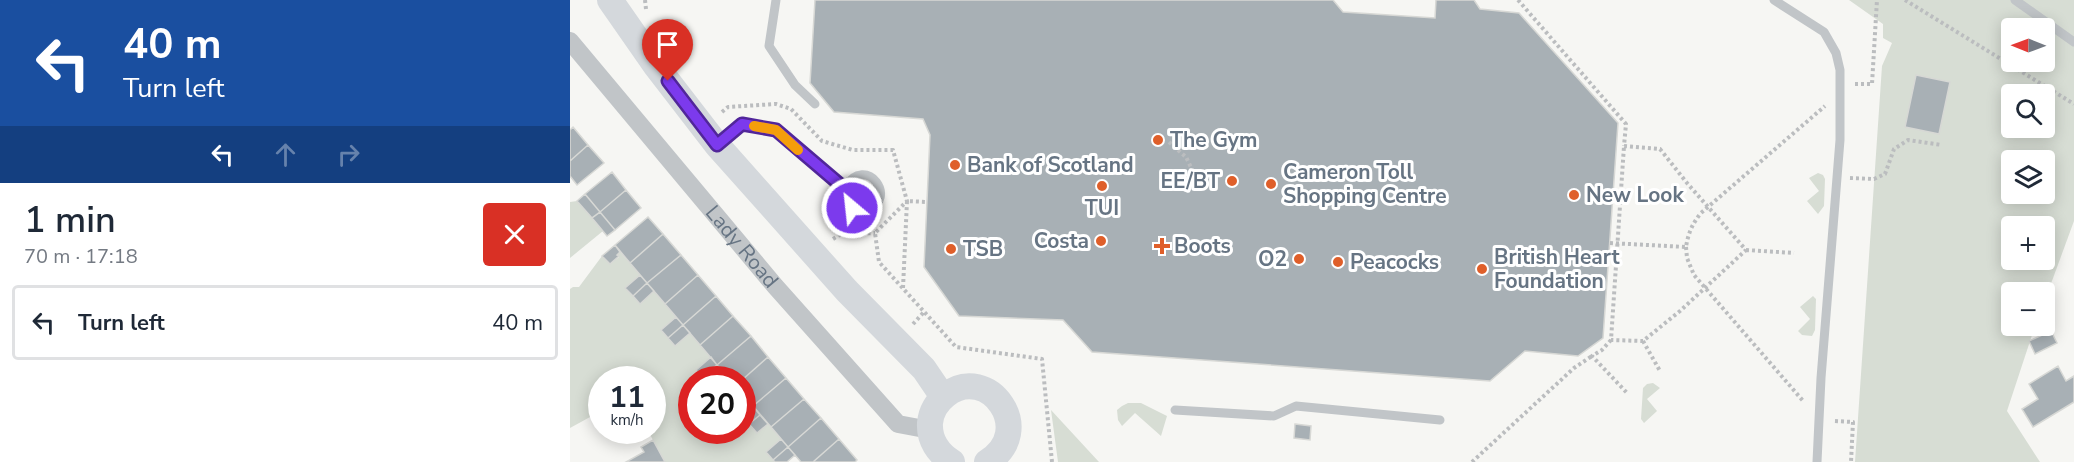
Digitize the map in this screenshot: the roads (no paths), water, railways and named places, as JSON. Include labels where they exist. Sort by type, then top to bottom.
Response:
[{"type":"street","points":[[593,0],[656,66]]},
{"type":"street","points":[[610,0],[656,66],[717,145],[846,291],[924,369],[943,397],[959,388],[968,387],[985,390],[999,400],[1008,417],[1009,431],[1000,456]]},
{"type":"street","name":"Lady Road","points":[[570,41],[775,286],[898,424],[939,450]]},
{"type":"street","name":"Lady Road","points":[[939,450],[932,415],[943,397]]},
{"type":"lane","points":[[776,0],[770,46],[795,85],[815,104]]},
{"type":"lane","points":[[1774,0],[1824,32],[1836,53],[1840,70],[1836,178],[1817,462]]},
{"type":"lane","points":[[2015,0],[2074,42]]},
{"type":"lane","points":[[717,145],[742,124],[776,130],[844,188],[845,200],[852,208],[863,212],[874,207],[880,198],[880,186],[873,177],[861,174],[850,178],[844,188]]},
{"type":"lane","points":[[1175,410],[1274,416],[1296,406],[1440,420]]},
{"type":"place","name":"The Gym","points":[[1158,140]]},
{"type":"place","name":"Bank of Scotland","points":[[955,165]]},
{"type":"place","name":"EE/BT","points":[[1232,181]]},
{"type":"place","name":"Cameron Toll Shopping Centre","points":[[1271,184]]},
{"type":"place","name":"TUI","points":[[1102,186]]},
{"type":"place","name":"New Look","points":[[1574,195]]},
{"type":"place","name":"Costa","points":[[1101,241]]},
{"type":"place","name":"Boots","points":[[1162,246]]},
{"type":"place","name":"TSB","points":[[951,249]]},
{"type":"place","name":"O2","points":[[1299,259]]},
{"type":"place","name":"Peacocks","points":[[1338,262]]},
{"type":"place","name":"British Heart Foundation","points":[[1482,269]]}]
